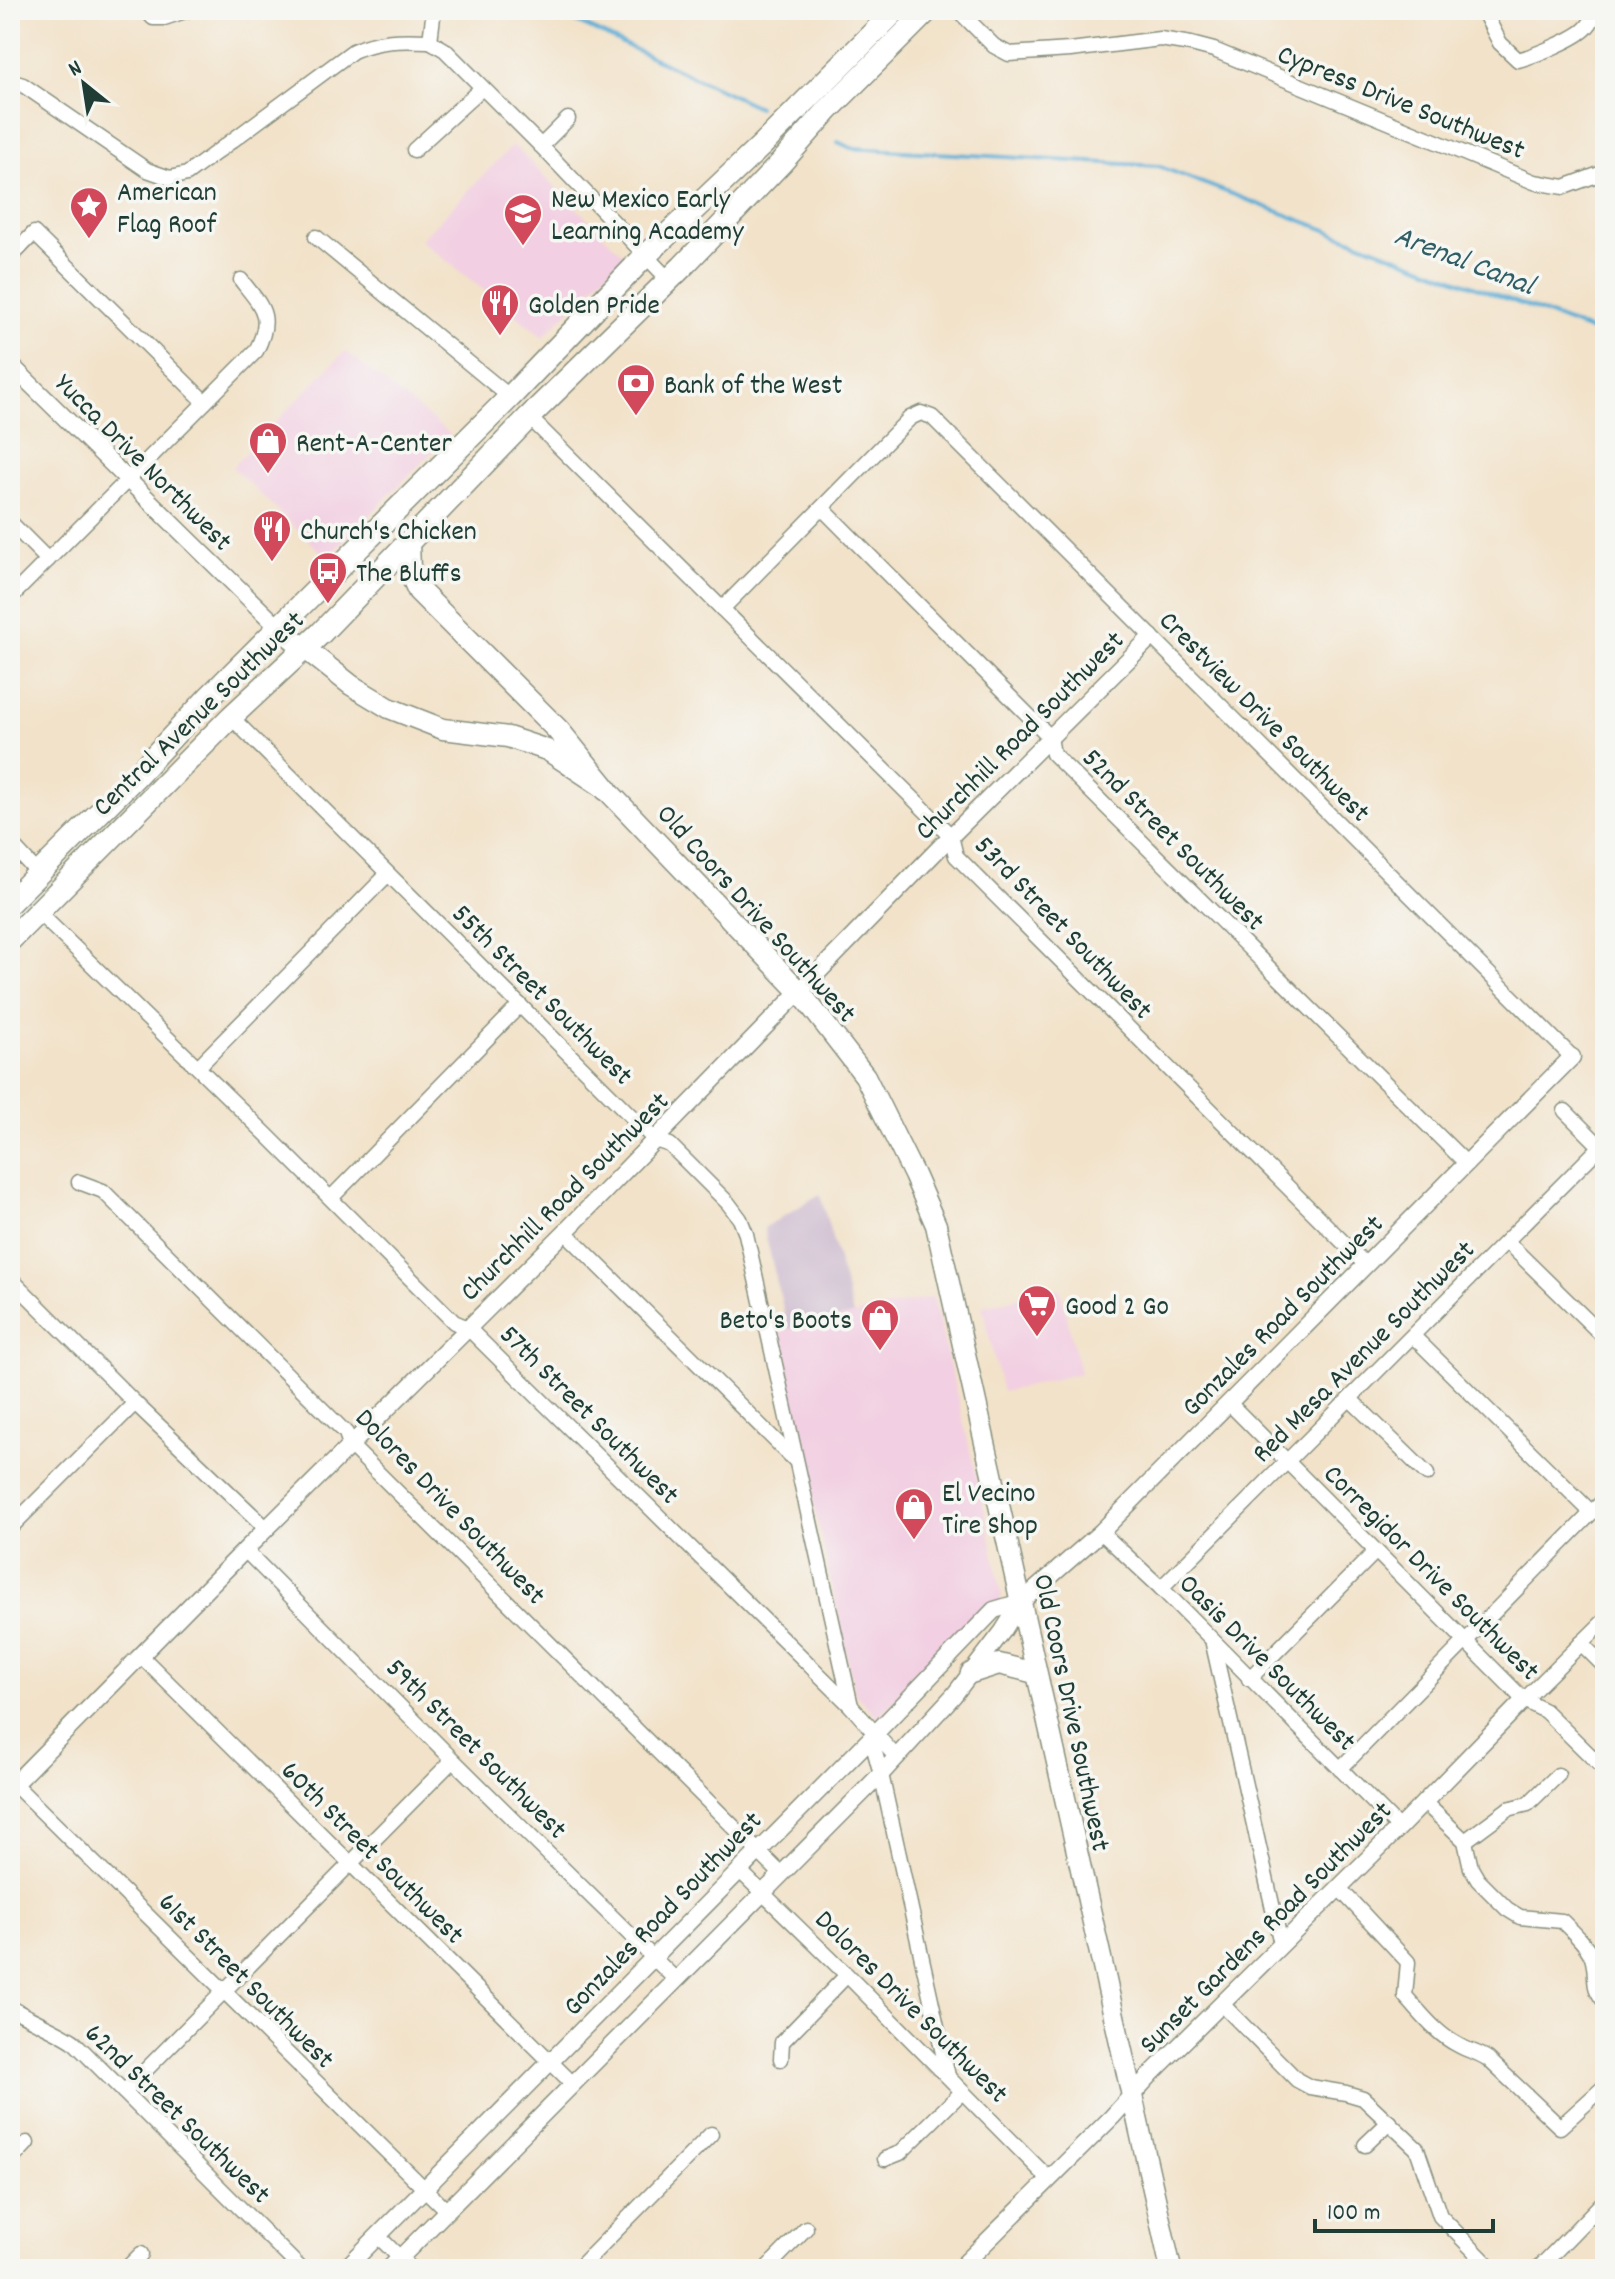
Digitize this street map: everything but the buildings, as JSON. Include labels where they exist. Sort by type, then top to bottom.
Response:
[{"type":"main road","name":"Central Avenue Southwest","points":[[10,940],[231,717],[305,648],[928,10]]},
{"type":"main road","points":[[10,902],[135,777],[210,696],[510,397],[646,255],[763,144],[892,11]]},
{"type":"main road","points":[[408,543],[409,569],[425,599],[558,730],[606,789]]},
{"type":"main road","name":"Old Coors Drive Southwest","points":[[279,628],[351,685],[389,708],[443,729],[508,737],[547,750],[606,789],[800,992],[865,1076],[936,1225],[1171,2269]]},
{"type":"main road","points":[[971,1673],[999,1664],[1035,1673]]},
{"type":"street","points":[[150,14],[164,18],[188,10]]},
{"type":"street","points":[[430,41],[431,10]]},
{"type":"street","name":"Cypress Drive Southwest","points":[[958,10],[994,46],[1009,54],[1160,39],[1191,44],[1214,50],[1534,182],[1564,187],[1605,172]]},
{"type":"street","points":[[1483,10],[1500,43],[1518,60],[1531,57],[1584,31],[1591,22],[1594,10]]},
{"type":"street","points":[[10,81],[23,85],[147,170],[170,178],[187,174],[353,51],[370,43],[392,40],[430,41],[445,50],[668,279]]},
{"type":"street","points":[[414,150],[482,88]]},
{"type":"street","points":[[541,146],[568,119]]},
{"type":"street","points":[[10,258],[34,233],[205,402]]},
{"type":"street","points":[[316,237],[510,397]]},
{"type":"street","points":[[10,598],[256,351],[265,335],[266,322],[263,308],[241,280]]},
{"type":"street","name":"Yucca Drive Northwest","points":[[10,364],[279,628]]},
{"type":"street","name":"Crestview Drive Southwest","points":[[822,508],[910,418],[921,413],[932,417],[1572,1057]]},
{"type":"street","name":"53rd Street Southwest","points":[[529,417],[951,836],[956,856],[1366,1265]]},
{"type":"street","points":[[722,609],[822,508]]},
{"type":"street","name":"52nd Street Southwest","points":[[822,508],[1050,737],[1053,754],[1467,1164]]},
{"type":"street","points":[[10,522],[48,560]]},
{"type":"street","name":"Churchhill Road Southwest","points":[[12,1786],[565,1232],[951,836],[1151,637]]},
{"type":"street","name":"55th Street Southwest","points":[[231,717],[655,1140],[670,1145],[740,1219],[750,1249],[851,1706]]},
{"type":"street","points":[[10,843],[38,873]]},
{"type":"street","points":[[198,1067],[387,875]]},
{"type":"street","name":"57th Street Southwest","points":[[38,912],[454,1322],[468,1328],[851,1706],[873,1736],[896,1757]]},
{"type":"street","points":[[331,1198],[520,1005]]},
{"type":"street","name":"Gonzales Road Southwest","points":[[400,2265],[446,2210],[881,1774],[954,1695],[1021,1602],[1101,1532],[1572,1057]]},
{"type":"street","points":[[1565,1111],[1602,1149]]},
{"type":"street","name":"Red Mesa Avenue Southwest","points":[[1161,1588],[1602,1149]]},
{"type":"street","name":"Dolores Drive Southwest","points":[[79,1182],[103,1191],[346,1433],[350,1445],[781,1874]]},
{"type":"street","points":[[565,1232],[795,1460]]},
{"type":"street","points":[[1507,1242],[1605,1338]]},
{"type":"street","points":[[10,1279],[267,1529]]},
{"type":"street","points":[[1413,1336],[1591,1512]]},
{"type":"street","points":[[1350,1399],[1427,1474]]},
{"type":"street","points":[[10,1528],[135,1403]]},
{"type":"street","name":"Corregidor Drive Southwest","points":[[1229,1403],[1524,1700],[1545,1711],[1605,1770]]},
{"type":"street","points":[[1340,1769],[1605,1499]]},
{"type":"street","name":"Oasis Drive Southwest","points":[[1101,1532],[1161,1588],[1399,1828]]},
{"type":"street","name":"59th Street Southwest","points":[[245,1550],[675,1979]]},
{"type":"street","points":[[1249,1679],[1376,1551]]},
{"type":"street","name":"Gonzales Road Southwest","points":[[345,2269],[994,1610],[1021,1602]]},
{"type":"street","name":"Sunset Gardens Road Southwest","points":[[959,2269],[1605,1620]]},
{"type":"street","points":[[1213,1643],[1281,1944]]},
{"type":"street","points":[[1581,1643],[1605,1667]]},
{"type":"street","name":"60th Street Southwest","points":[[141,1656],[572,2083]]},
{"type":"street","points":[[873,1736],[948,2076]]},
{"type":"street","points":[[124,2092],[453,1760]]},
{"type":"street","points":[[1465,1841],[1508,1809],[1528,1804],[1558,1775]]},
{"type":"street","name":"61st Street Southwest","points":[[12,1786],[446,2210]]},
{"type":"street","points":[[1425,1803],[1465,1841],[1471,1868],[1478,1880],[1507,1909],[1520,1917],[1562,1921],[1574,1934],[1593,1958],[1595,1989],[1605,2002]]},
{"type":"street","name":"Dolores Drive Southwest","points":[[739,1870],[1049,2179]]},
{"type":"street","points":[[1339,1888],[1408,1962],[1405,1996],[1437,2031],[1459,2046],[1477,2051],[1488,2059],[1560,2127],[1605,2086]]},
{"type":"street","points":[[781,2059],[782,2042],[847,1975]]},
{"type":"street","points":[[1222,2004],[1297,2080],[1310,2087],[1363,2098],[1417,2149],[1440,2216],[1492,2269]]},
{"type":"street","name":"62nd Street Southwest","points":[[10,2007],[73,2041],[301,2269]]},
{"type":"street","points":[[885,2159],[900,2153],[962,2092]]},
{"type":"street","points":[[1365,2145],[1389,2122]]},
{"type":"street","points":[[578,2269],[711,2134]]},
{"type":"street","points":[[10,2161],[27,2143]]},
{"type":"street","points":[[1538,2269],[1605,2200]]},
{"type":"street","points":[[766,2269],[806,2228]]},
{"type":"street","points":[[378,2236],[400,2265]]},
{"type":"street","points":[[126,2269],[141,2254]]},
{"type":"shaded area","name":"New Mexico Early Learning Academy","points":[[513,145],[624,255],[543,337],[420,240]]},
{"type":"shaded area","points":[[345,351],[450,434],[327,558],[232,467]]},
{"type":"shaded area","points":[[820,1194],[853,1315],[788,1329],[764,1228]]},
{"type":"shaded area","points":[[1060,1288],[1080,1373],[1002,1392],[982,1306]]},
{"type":"shaded area","points":[[933,1297],[1002,1595],[1000,1601],[878,1717],[855,1694],[777,1334]]},
{"type":"waterway","name":"Arenal Canal","points":[[551,10],[758,107]]},
{"type":"waterway","points":[[838,142],[851,148],[1158,166],[1605,336]]},
{"type":"place","name":"American Flag Roof","points":[[89,240]]},
{"type":"place","name":"New Mexico Early Learning Academy","points":[[523,247]]},
{"type":"place","name":"Golden Pride","points":[[500,337]]},
{"type":"place","name":"Bank of the West","points":[[636,417]]},
{"type":"place","name":"Rent-A-Center","points":[[268,475]]},
{"type":"place","name":"Church's Chicken","points":[[272,563]]},
{"type":"place","name":"The Bluffs","points":[[328,605]]},
{"type":"place","name":"Good 2 Go","points":[[1037,1338]]},
{"type":"place","name":"Beto's Boots","points":[[880,1352]]},
{"type":"place","name":"El Vecino Tire Shop","points":[[914,1541]]}]
